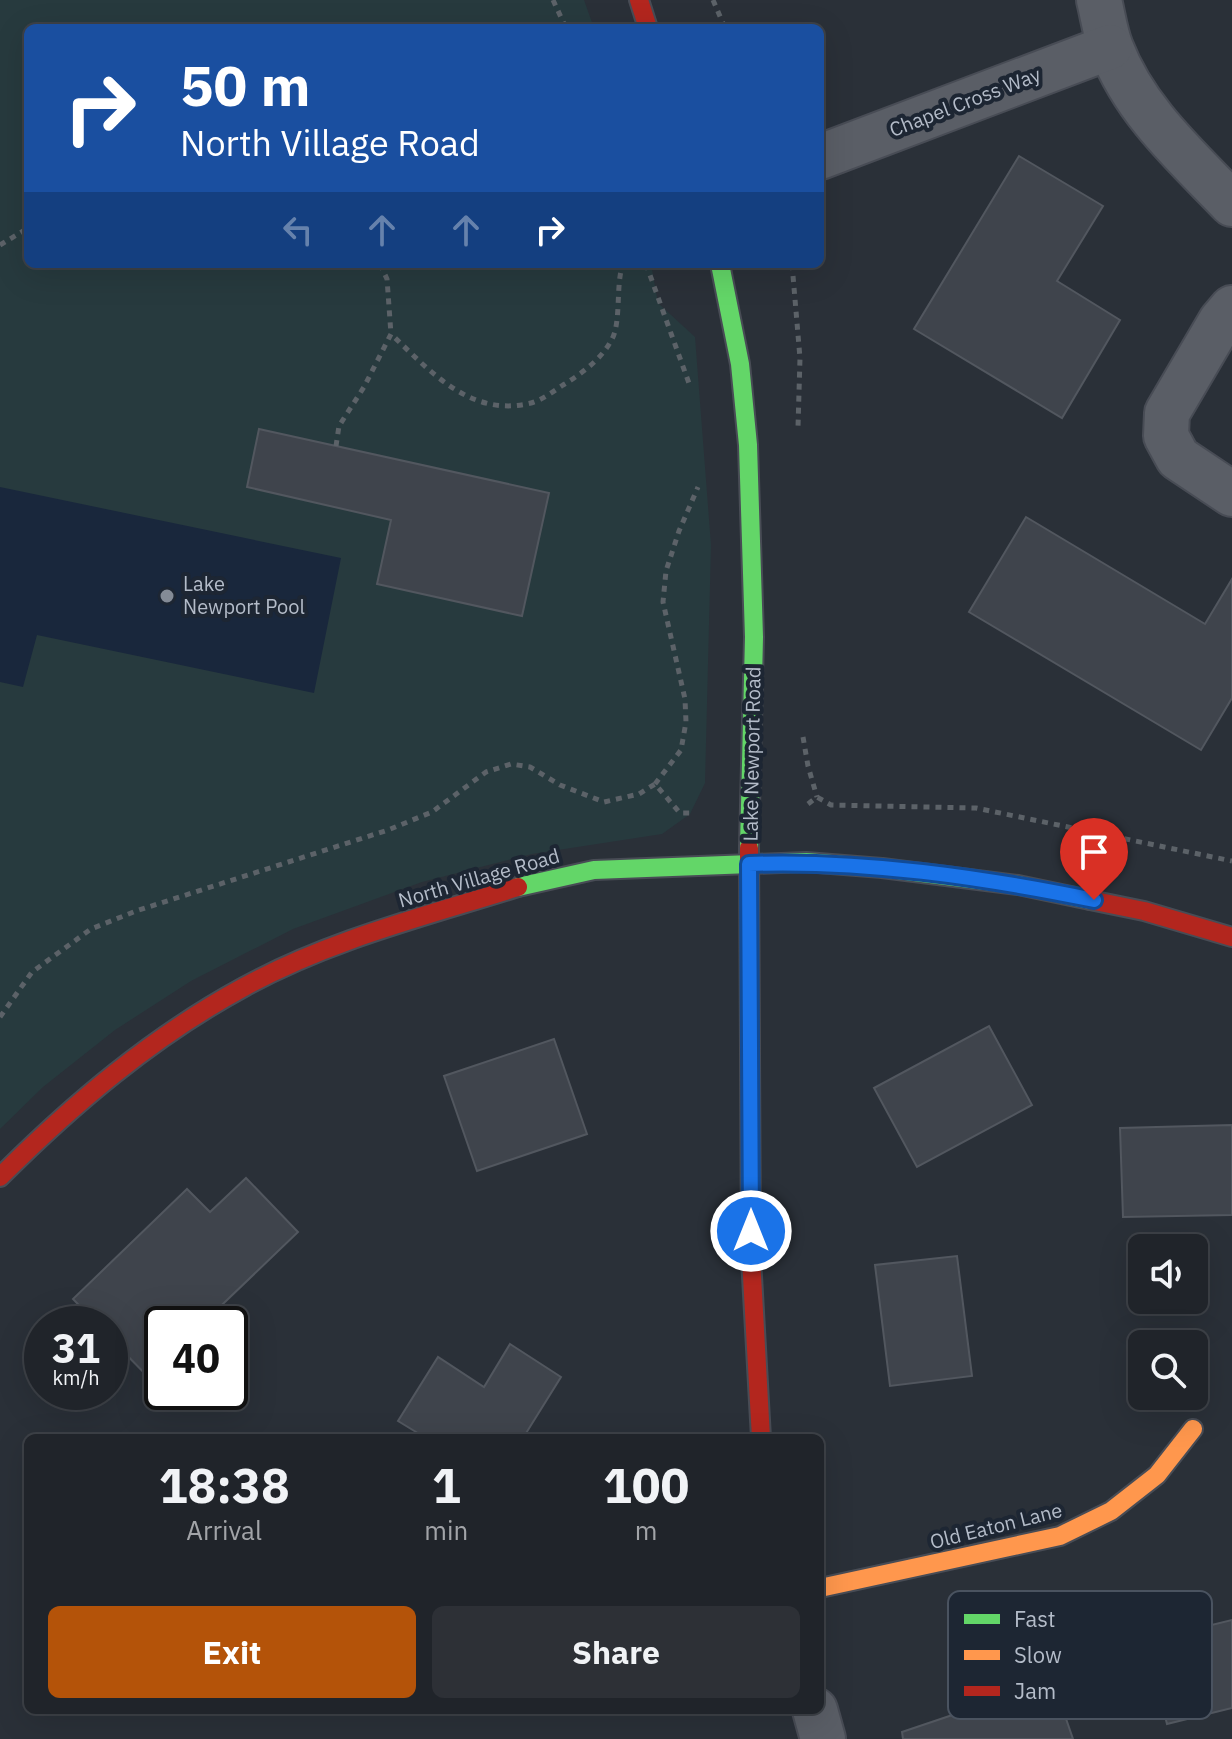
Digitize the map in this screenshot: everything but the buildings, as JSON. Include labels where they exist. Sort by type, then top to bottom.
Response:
[{"type":"street","points":[[639,0],[647,24]]},
{"type":"street","points":[[1099,0],[1110,47],[1136,97],[1153,122],[1232,204]]},
{"type":"street","name":"Chapel Cross Way","points":[[824,155],[1110,47]]},
{"type":"street","name":"Lake Newport Road","points":[[721,268],[740,364],[748,445],[754,637],[749,864],[751,1258],[761,1434]]},
{"type":"street","points":[[1232,308],[1221,321],[1167,413],[1166,436],[1178,458],[1232,494]]},
{"type":"street","name":"North Village Road","points":[[0,1177],[56,1121],[150,1045],[245,986],[346,941],[536,881],[594,870],[749,864],[806,862],[882,868],[1018,885],[1144,911],[1232,937]]},
{"type":"street","name":"Old Eaton Lane","points":[[824,1587],[1060,1536],[1111,1511],[1157,1475],[1193,1429]]},
{"type":"street","points":[[816,1714],[823,1739]]},
{"type":"path","points":[[553,0],[564,24]]},
{"type":"path","points":[[713,0],[723,24]]},
{"type":"path","points":[[0,245],[24,230]]},
{"type":"path","points":[[336,446],[339,426],[364,387],[391,334],[387,279],[382,268]]},
{"type":"path","points":[[391,334],[425,366],[465,396],[491,407],[534,403],[585,371],[613,338],[622,268]]},
{"type":"path","points":[[648,268],[693,396]]},
{"type":"path","points":[[0,1017],[32,972],[91,929],[150,906],[388,830],[432,812],[486,772],[511,764],[530,767],[560,785],[604,802],[639,794],[655,784],[681,750],[686,722],[685,699],[663,602],[666,571],[701,477]]},
{"type":"path","points":[[655,784],[680,813],[690,813]]},
{"type":"path","points":[[808,804],[817,797],[831,805],[976,808],[1232,861]]},
{"type":"green space","points":[[0,0],[584,0],[593,24],[24,24],[24,268],[652,268],[658,303],[695,337],[711,545],[705,783],[690,814],[662,834],[532,854],[422,882],[293,929],[191,981],[115,1030],[43,1087],[0,1129]]},
{"type":"water","name":"Lake Newport Pool","points":[[0,487],[341,558],[314,693],[37,635],[23,687],[0,682]]},
{"type":"traffic: fast","points":[[721,268],[740,364],[748,445],[754,637],[749,848]]},
{"type":"traffic: fast","points":[[518,887],[594,870],[806,862],[1018,885],[1090,900]]},
{"type":"traffic: slow","points":[[824,1587],[1060,1536],[1111,1511],[1157,1475],[1193,1429]]},
{"type":"traffic: jam","points":[[639,0],[647,24]]},
{"type":"traffic: jam","points":[[749,848],[751,1258],[761,1434]]},
{"type":"traffic: jam","points":[[0,1177],[115,1073],[177,1028],[244,987],[344,942],[518,887]]},
{"type":"traffic: jam","points":[[1090,900],[1144,911],[1232,937]]},
{"type":"place","name":"Lake Newport Pool","points":[[167,596]]},
{"type":"route","points":[[751,1231],[749,864],[806,862],[882,868],[1018,885],[1094,900]]}]
